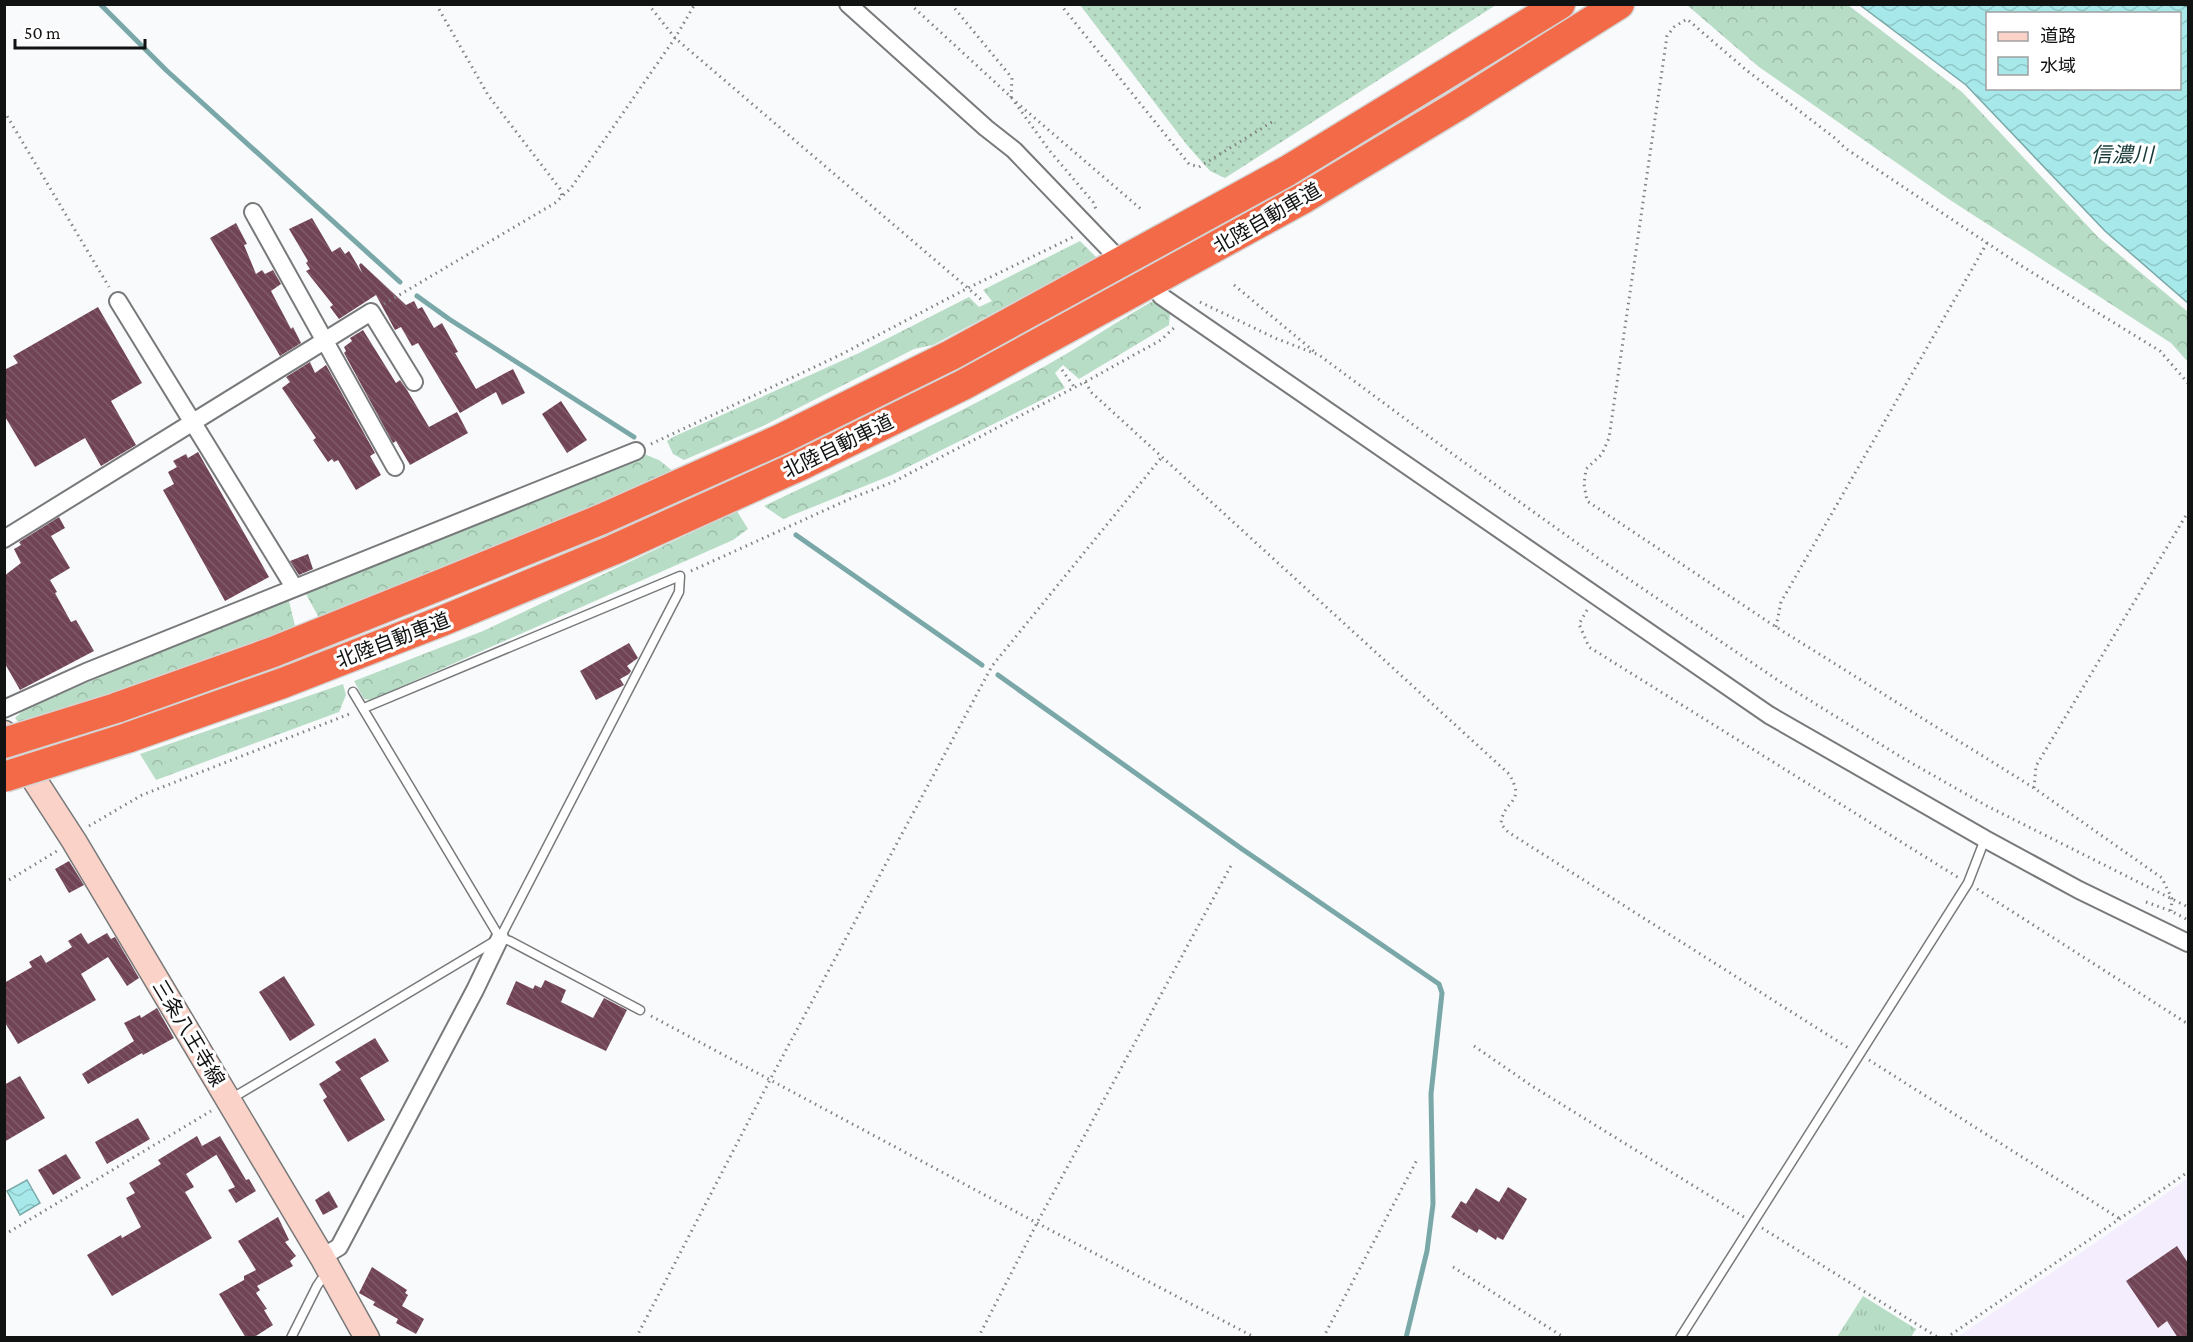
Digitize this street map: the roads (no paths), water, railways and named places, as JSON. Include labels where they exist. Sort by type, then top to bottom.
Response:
[{"type":"highway","name":"北陸自動車道","points":[[4,743],[116,708],[273,652],[602,519],[781,439],[951,355],[1187,227],[1287,171],[1560,4]]},
{"type":"highway","name":"北陸自動車道","points":[[4,777],[127,738],[283,683],[442,621],[623,545],[801,465],[963,385],[1304,198],[1457,106],[1619,4]]},
{"type":"main road","name":"三条八王寺線","points":[[4,733],[73,839],[327,1266],[367,1338]]},
{"type":"street","points":[[848,4],[986,128],[1014,150],[1111,251]]},
{"type":"street","points":[[253,212],[395,467]]},
{"type":"street","points":[[118,301],[294,587]]},
{"type":"street","points":[[1173,303],[1769,715],[1985,839],[2089,895],[2188,943]]},
{"type":"street","points":[[4,539],[371,312],[414,382]]},
{"type":"street","points":[[4,709],[86,672],[294,587],[636,451]]},
{"type":"street","points":[[327,1266],[470,1000],[500,938]]},
{"type":"lane","points":[[229,1100],[500,938],[679,592],[680,576],[363,708]]},
{"type":"lane","points":[[353,692],[500,938],[510,941],[640,1010]]},
{"type":"lane","points":[[1680,1338],[1968,883],[1985,839]]},
{"type":"lane","points":[[291,1338],[327,1266]]},
{"type":"water","name":"信濃川","points":[[2178,4],[2188,7],[2188,303],[2105,231],[1966,85],[1860,5]]},
{"type":"water","points":[[27,1180],[40,1203],[20,1215],[7,1191]]},
{"type":"waterway","points":[[100,4],[166,70],[400,282]]},
{"type":"waterway","points":[[417,296],[449,319],[634,437]]},
{"type":"waterway","points":[[796,535],[982,665]]},
{"type":"waterway","points":[[998,675],[1242,849],[1439,984],[1442,993],[1431,1094],[1433,1204],[1427,1251],[1406,1338]]}]
